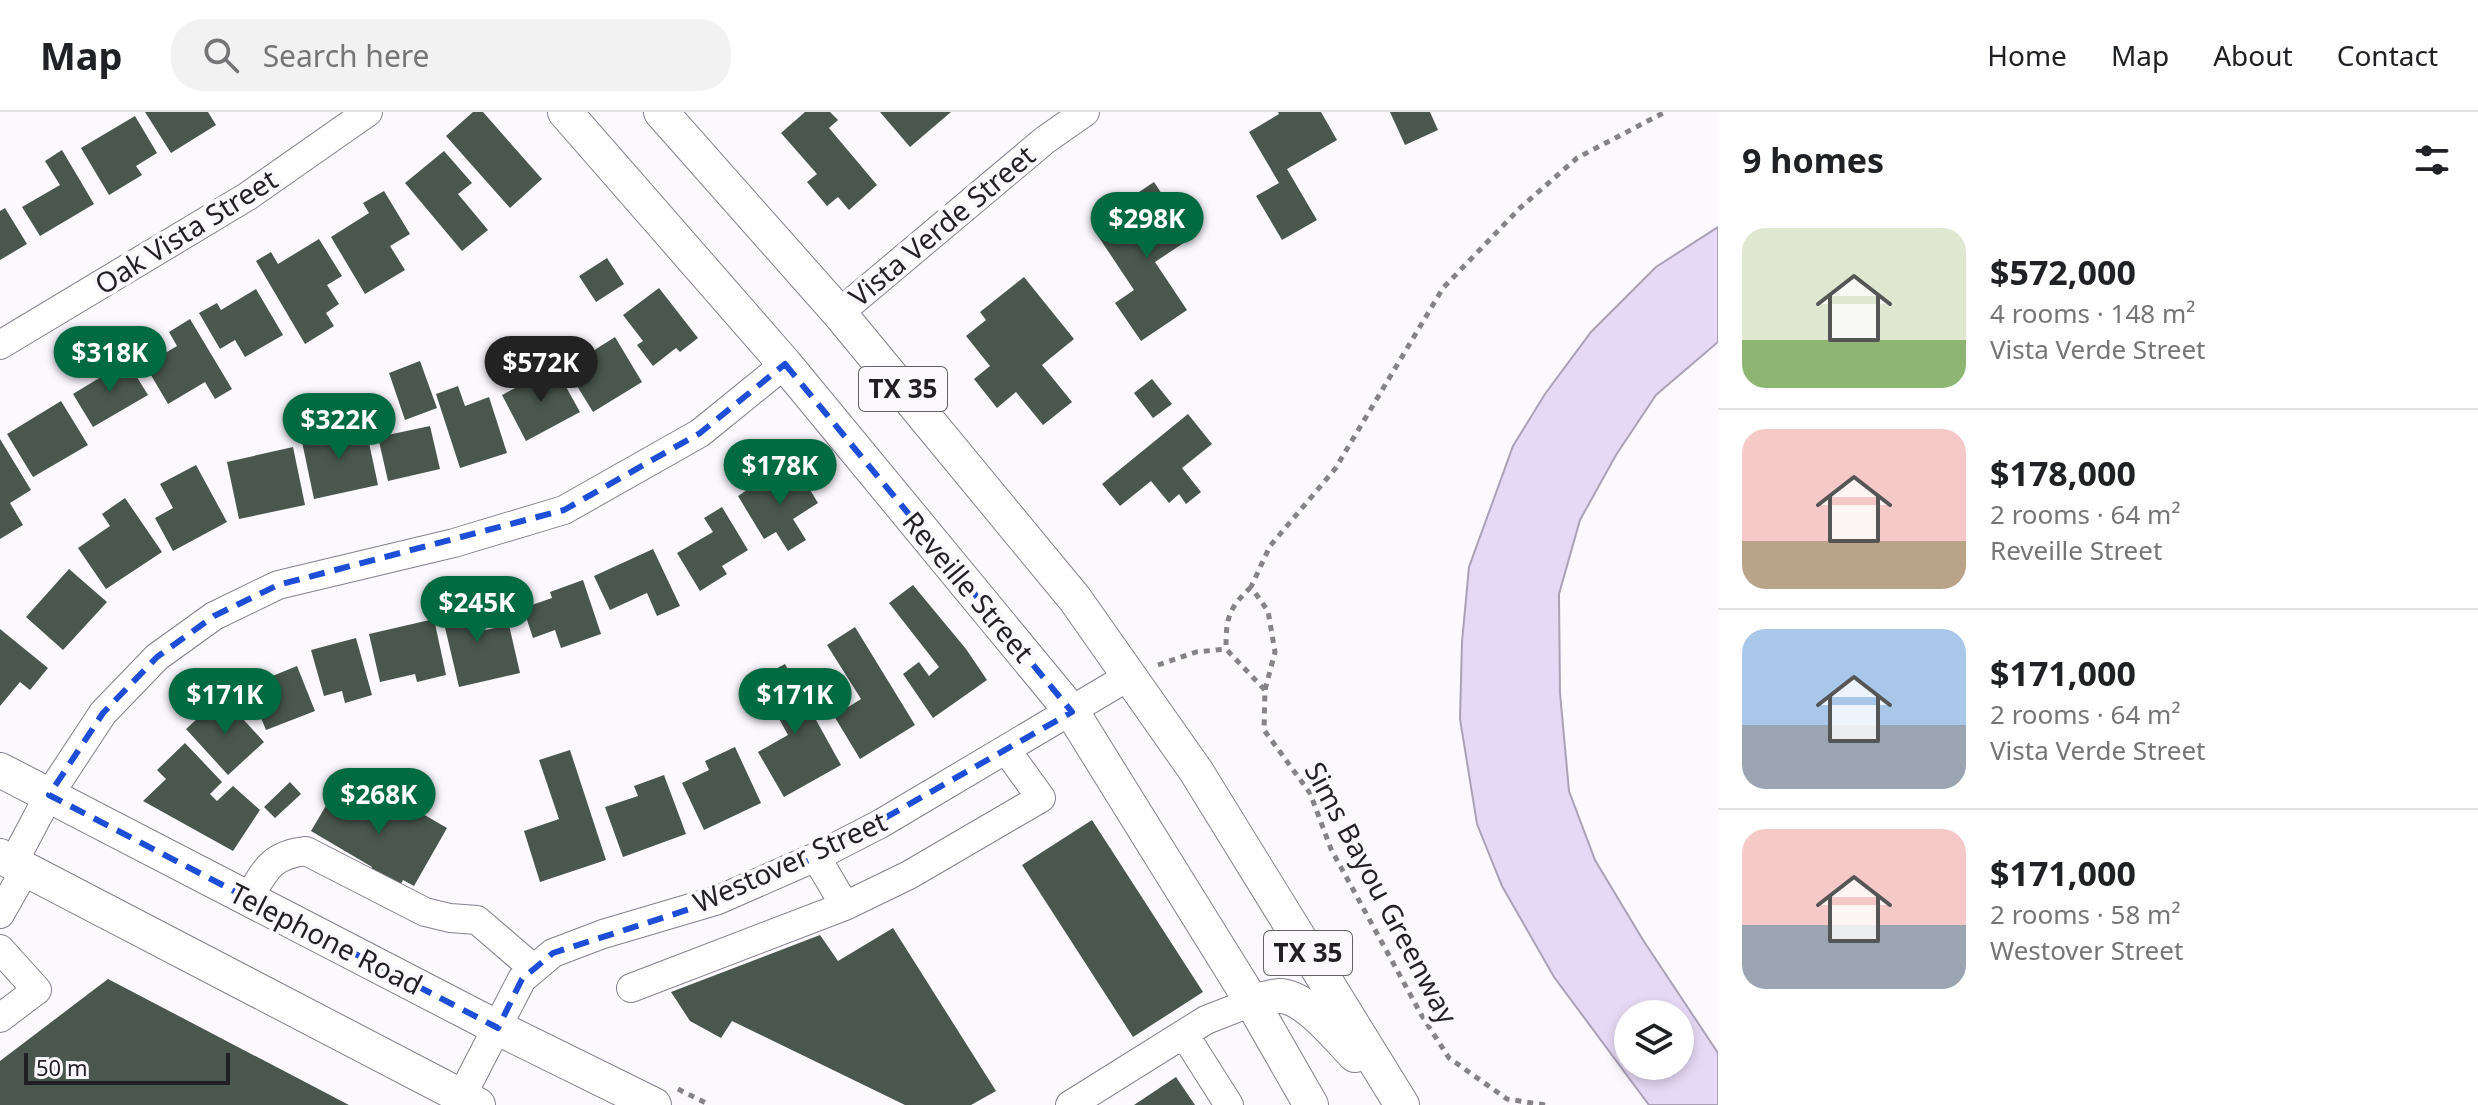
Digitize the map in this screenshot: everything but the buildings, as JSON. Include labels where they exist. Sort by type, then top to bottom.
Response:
[{"type":"main road","name":"Reveille Street","points":[[565,112],[785,364],[1072,712],[1252,1002],[1311,1105]]},
{"type":"main road","name":"TX 35","points":[[661,112],[839,313],[1075,599],[1196,771],[1400,1101]]},
{"type":"main road","name":"Telephone Road","points":[[0,770],[498,1028],[654,1105]]},
{"type":"main road","points":[[13,863],[466,1102]]},
{"type":"main road","points":[[1252,1002],[1279,996],[1295,999],[1318,1017],[1400,1101]]},
{"type":"street","name":"Oak Vista Street","points":[[0,345],[248,196],[368,112]]},
{"type":"street","name":"Vista Verde Street","points":[[839,313],[1045,140],[1085,112]]},
{"type":"street","points":[[0,914],[13,863],[49,795],[103,713],[157,657],[214,616],[278,585],[454,543],[564,510],[700,433],[785,364]]},
{"type":"street","name":"Westover Street","points":[[466,1102],[522,979],[553,953],[603,934],[718,900],[816,857],[1007,751],[1131,675]]},
{"type":"street","points":[[631,988],[845,906],[909,875],[1041,798],[1007,751]]},
{"type":"street","points":[[248,899],[267,867],[292,852],[306,851],[425,912],[477,920],[534,969]]},
{"type":"street","points":[[816,857],[845,906]]},
{"type":"street","points":[[0,949],[37,990],[0,1018]]},
{"type":"street","points":[[1070,1105],[1206,1020],[1252,1002]]},
{"type":"street","points":[[1184,1034],[1229,1105]]},
{"type":"path","points":[[1265,690],[1226,649],[1226,623],[1234,603],[1251,587],[1270,546],[1335,469],[1443,288],[1520,208],[1577,158],[1665,112]]},
{"type":"path","name":"Sims Bayou Greenway","points":[[1251,587],[1268,611],[1275,652],[1265,690],[1264,730],[1310,793],[1331,849],[1422,1016],[1449,1058],[1507,1099],[1545,1105]]},
{"type":"path","points":[[1131,675],[1196,652],[1226,649]]},
{"type":"highlighted area","points":[[785,364],[1072,712],[816,857],[718,900],[553,953],[522,979],[498,1028],[49,795],[103,713],[157,657],[214,616],[278,585],[564,510],[700,433]]},
{"type":"shaded area","points":[[1718,227],[1718,342],[1656,395],[1616,455],[1580,520],[1559,594],[1560,693],[1569,791],[1595,860],[1683,1000],[1614,1000],[1614,1058],[1554,977],[1502,886],[1477,824],[1460,719],[1462,642],[1469,567],[1513,446],[1545,394],[1591,332],[1656,267]]},
{"type":"shaded area","points":[[1694,1017],[1718,1053],[1718,1105],[1649,1105],[1630,1080],[1694,1080]]}]
